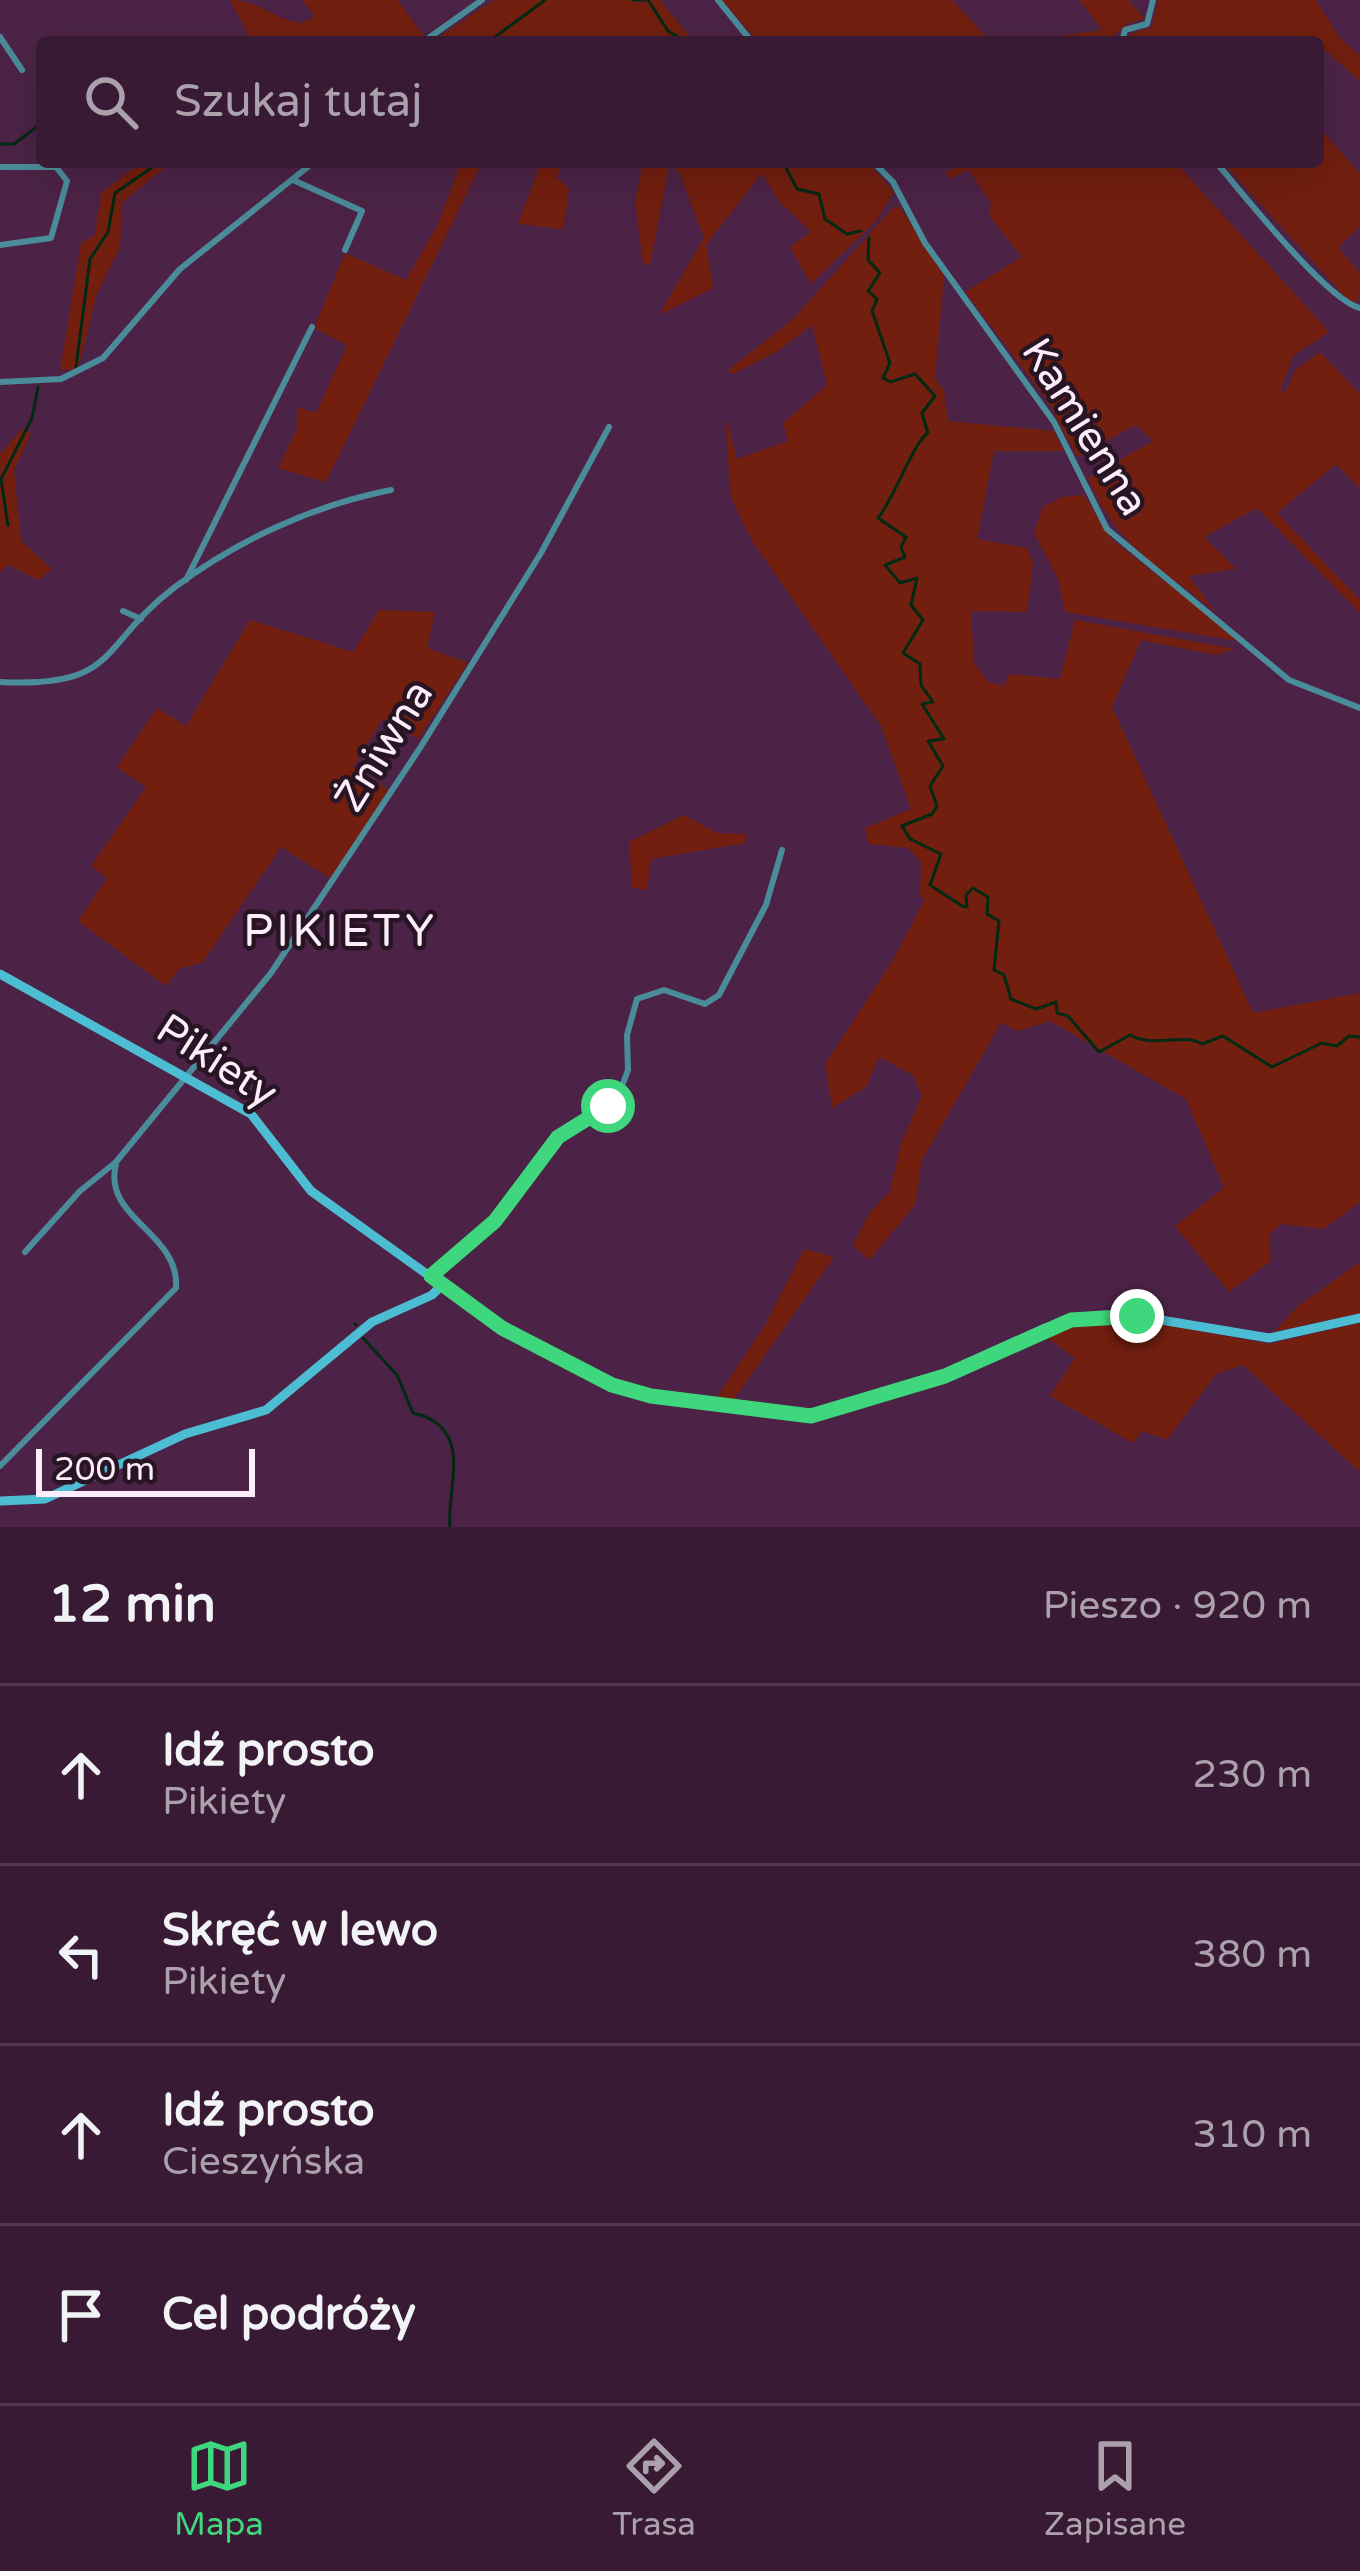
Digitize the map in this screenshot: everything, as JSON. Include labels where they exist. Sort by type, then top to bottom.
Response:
[{"type":"street","points":[[431,36],[482,0]]},
{"type":"street","points":[[718,0],[747,36]]},
{"type":"street","points":[[1124,36],[1125,30],[1147,24],[1153,0]]},
{"type":"street","points":[[0,37],[22,70]]},
{"type":"street","points":[[0,166],[36,167]]},
{"type":"street","points":[[0,245],[51,238],[67,181],[57,168]]},
{"type":"street","points":[[0,382],[62,379],[103,358],[180,269],[307,168]]},
{"type":"street","name":"Kamienna","points":[[879,168],[899,191],[925,243],[1054,422],[1107,529],[1289,680],[1360,708]]},
{"type":"street","points":[[1221,168],[1309,266],[1344,301],[1360,308]]},
{"type":"street","points":[[292,180],[362,210],[345,250]]},
{"type":"street","points":[[186,580],[312,327]]},
{"type":"street","name":"Żniwna","points":[[25,1252],[80,1191],[116,1162],[271,973],[541,553],[609,427]]},
{"type":"street","points":[[0,682],[55,680],[98,668],[141,619],[186,580],[324,505],[391,490]]},
{"type":"street","points":[[123,611],[141,619]]},
{"type":"street","points":[[416,1299],[431,1276],[495,1221],[558,1137],[619,1094],[628,1070],[627,1035],[638,999],[664,990],[704,1004],[718,995],[766,905],[782,850]]},
{"type":"street","name":"Pikiety","points":[[0,974],[251,1114],[310,1191],[532,1346],[612,1385],[651,1396],[811,1416],[932,1380],[1045,1328],[1094,1316],[1137,1316],[1269,1338],[1360,1318]]},
{"type":"street","points":[[0,1466],[176,1288],[158,1235],[121,1205],[114,1192],[116,1162]]},
{"type":"street","points":[[0,1501],[45,1498],[185,1434],[266,1410],[372,1322],[432,1295],[443,1284]]},
{"type":"shaded area","points":[[230,0],[302,23],[315,16],[302,0],[397,0],[424,36],[245,36]]},
{"type":"shaded area","points":[[494,0],[660,0],[689,36],[556,35],[440,36]]},
{"type":"shaded area","points":[[722,0],[952,0],[985,36],[753,36]]},
{"type":"shaded area","points":[[1079,0],[1128,0],[1144,18],[1114,36],[1059,36],[1102,30]]},
{"type":"shaded area","points":[[1158,0],[1316,0],[1339,37],[1360,56],[1360,81],[1324,49],[1324,36],[1129,36],[1152,27]]},
{"type":"shaded area","points":[[1324,133],[1360,174],[1360,226],[1338,248],[1360,273],[1358,303],[1348,300],[1227,168],[1324,168]]},
{"type":"shaded area","points":[[134,168],[164,168],[122,203],[120,247],[97,294],[78,369],[60,370],[81,243],[95,235],[101,193]]},
{"type":"shaded area","points":[[459,168],[479,168],[326,482],[278,468],[297,429],[298,407],[316,413],[347,345],[314,328],[345,253],[406,280],[438,224]]},
{"type":"shaded area","points":[[539,168],[560,168],[557,178],[569,189],[563,229],[518,224]]},
{"type":"shaded area","points":[[642,168],[668,168],[650,266],[643,263],[635,202]]},
{"type":"shaded area","points":[[674,168],[873,168],[894,192],[876,221],[811,284],[790,247],[811,232],[779,201],[762,173],[706,245],[713,288],[659,315],[704,238]]},
{"type":"shaded area","points":[[954,168],[1180,168],[1329,332],[1293,356],[1281,389],[1285,393],[1296,369],[1320,352],[1360,394],[1360,489],[1336,464],[1277,513],[1360,600],[1360,613],[1257,508],[1204,537],[1236,569],[1189,576],[1215,611],[1125,538],[1088,478],[1153,441],[1136,425],[1077,457],[1047,400],[965,292],[1022,257],[989,216],[991,204],[969,170],[948,179],[946,173]]},
{"type":"shaded area","points":[[894,207],[900,207],[944,276],[935,379],[944,390],[948,421],[1053,431],[1064,451],[994,451],[977,539],[1027,548],[1033,563],[1027,612],[971,611],[974,662],[988,682],[1004,686],[1009,674],[1060,679],[1075,620],[1235,649],[1216,655],[1141,640],[1112,707],[1253,1013],[1360,993],[1360,1202],[1323,1229],[1281,1224],[1269,1235],[1271,1261],[1229,1292],[1175,1226],[1224,1188],[1186,1099],[1050,1021],[1018,1031],[1001,1023],[922,1160],[915,1205],[869,1260],[853,1245],[870,1212],[890,1192],[901,1143],[922,1096],[913,1075],[879,1057],[866,1087],[832,1108],[825,1064],[893,960],[925,899],[920,897],[921,862],[908,848],[869,844],[865,828],[911,809],[881,726],[752,541],[731,498],[725,416],[737,459],[788,441],[783,423],[827,385],[812,325],[778,351],[733,374],[727,371],[792,320]]},
{"type":"shaded area","points":[[22,429],[31,433],[14,470],[21,541],[52,569],[38,580],[9,565],[0,572],[0,454]]},
{"type":"shaded area","points":[[1084,495],[1112,540],[1243,642],[1065,612],[1058,579],[1034,533],[1043,507],[1062,497]]},
{"type":"shaded area","points":[[379,610],[435,612],[427,648],[468,663],[418,739],[382,719],[353,767],[389,790],[330,878],[281,847],[203,962],[179,969],[166,986],[78,921],[107,878],[91,866],[146,787],[117,767],[157,708],[186,726],[250,620],[353,652]]},
{"type":"shaded area","points":[[684,815],[717,833],[747,834],[745,843],[651,859],[647,890],[632,888],[629,842]]},
{"type":"shaded area","points":[[804,1249],[834,1257],[732,1402],[715,1400],[765,1325]]},
{"type":"shaded area","points":[[1360,1262],[1360,1313],[1274,1332],[1297,1307]]},
{"type":"shaded area","points":[[1140,1320],[1268,1344],[1360,1323],[1360,1472],[1243,1365],[1216,1374],[1167,1440],[1142,1431],[1133,1443],[1050,1396],[1075,1358],[1043,1335],[1068,1323]]},
{"type":"waterway","points":[[496,36],[545,0]]},
{"type":"waterway","points":[[633,0],[645,0]]},
{"type":"waterway","points":[[648,0],[668,31],[677,36]]},
{"type":"waterway","points":[[0,144],[14,144],[36,128]]},
{"type":"waterway","points":[[76,367],[90,259],[108,232],[115,193],[151,168]]},
{"type":"waterway","points":[[786,168],[797,189],[819,194],[825,219],[847,234],[861,231]]},
{"type":"waterway","points":[[869,238],[868,260],[880,273],[868,291],[877,299],[872,311],[890,363],[883,378],[890,382],[915,374],[935,396],[922,413],[928,433],[878,518],[906,537],[901,547],[905,557],[885,565],[900,583],[917,578],[911,605],[923,620],[903,653],[920,664],[921,685],[933,702],[922,704],[944,739],[928,741],[943,766],[930,786],[937,806],[932,814],[902,826],[910,839],[941,854],[930,885],[962,906],[967,907],[966,895],[973,888],[988,897],[987,914],[999,921],[994,970],[1004,975],[1011,999],[1036,1009],[1056,1002],[1057,1013],[1068,1016],[1099,1052],[1130,1035],[1202,1044],[1223,1036],[1272,1067],[1322,1043],[1337,1046],[1349,1036],[1360,1037]]},
{"type":"waterway","points":[[8,525],[1,479],[32,418],[38,387]]},
{"type":"waterway","points":[[363,1338],[397,1375],[413,1413],[433,1420],[445,1431],[454,1461],[450,1527]]},
{"type":"district","name":"PIKIETY","points":[[340,932]]},
{"type":"route","points":[[608,1106],[567,1128],[486,1231],[431,1276],[502,1328],[612,1385],[651,1396],[811,1416],[945,1376],[1071,1320],[1137,1316]]}]
